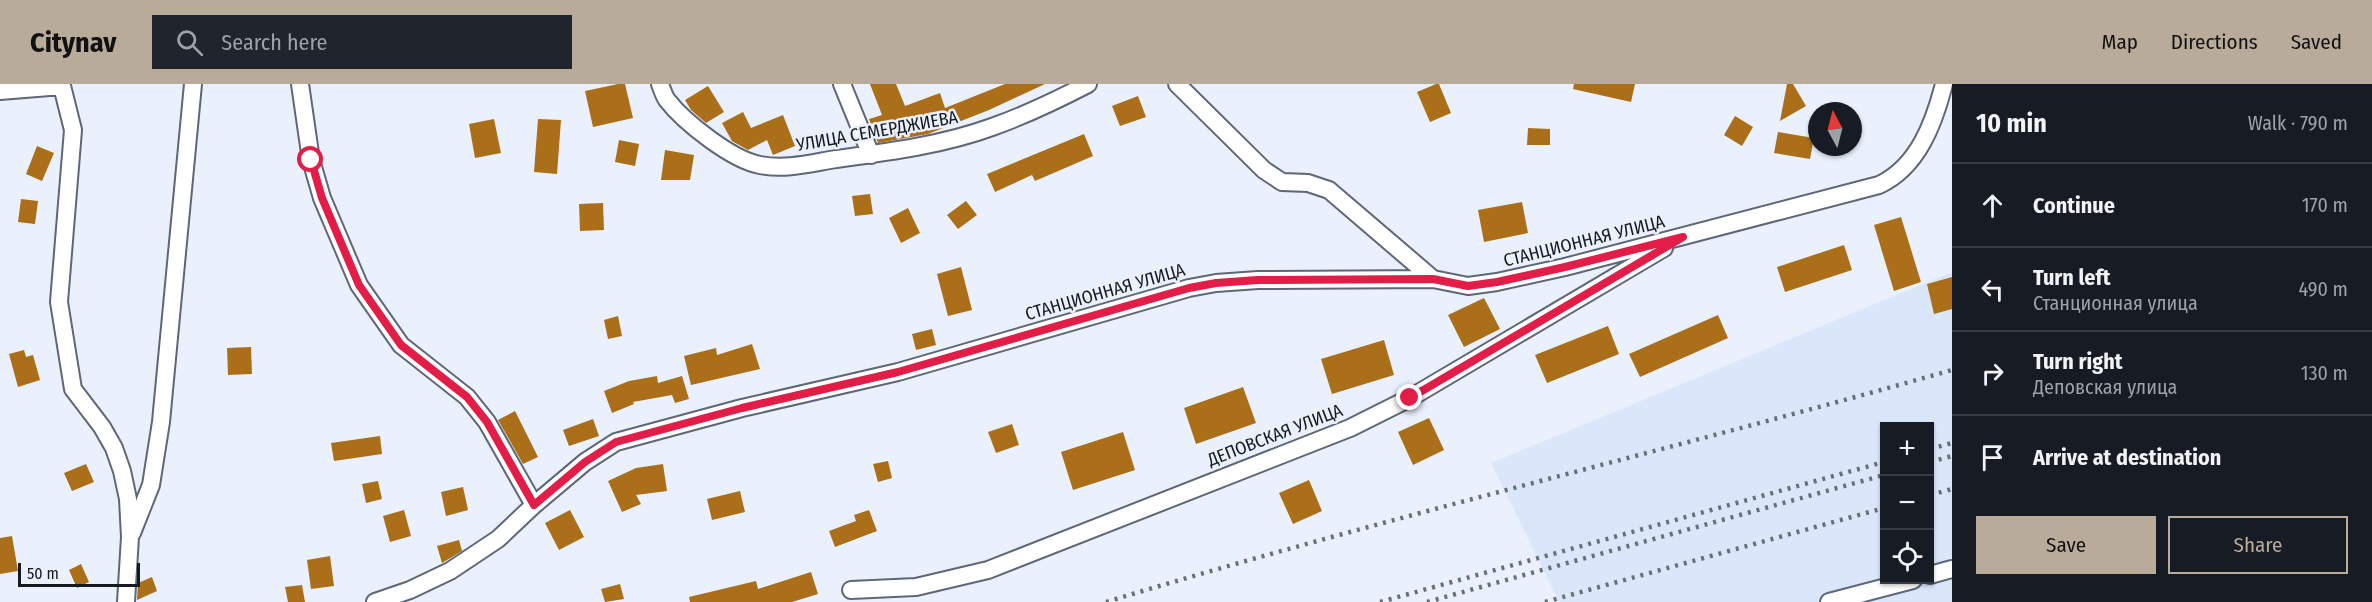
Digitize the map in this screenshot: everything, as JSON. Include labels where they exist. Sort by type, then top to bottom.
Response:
[{"type":"street","points":[[130,537],[151,485],[161,422],[193,84]]},
{"type":"street","points":[[300,84],[311,160],[359,285],[401,345],[467,397],[487,422],[534,505]]},
{"type":"street","name":"УЛИЦА СЕМЕРДЖИЕВА","points":[[660,84],[666,99],[720,147],[758,165],[797,166],[938,142],[990,128],[1046,106],[1088,84]]},
{"type":"street","points":[[842,84],[871,155]]},
{"type":"street","points":[[1178,84],[1264,170],[1282,182],[1308,183],[1329,190],[1433,279]]},
{"type":"street","name":"СТАНЦИОННАЯ УЛИЦА","points":[[375,602],[410,590],[450,571],[498,539],[585,462],[616,442],[719,414],[898,372],[1189,288],[1216,283],[1258,280],[1433,279],[1468,286],[1497,282],[1683,237],[1880,185],[1895,177],[1916,153],[1930,126],[1944,84]]},
{"type":"street","points":[[0,91],[62,86],[73,130],[59,302],[73,389],[102,427],[114,448],[122,471],[128,499],[130,537],[126,602]]},
{"type":"street","name":"ДЕПОВСКАЯ УЛИЦА","points":[[851,590],[916,586],[988,570],[1350,428],[1410,398],[1683,237]]},
{"type":"street","points":[[1934,574],[1952,569]]},
{"type":"street","points":[[1829,602],[1895,584]]},
{"type":"shaded area","points":[[1952,272],[1952,602],[1559,602],[1491,463]]},
{"type":"building","points":[[625,84],[633,118],[593,127],[585,91]]},
{"type":"building","points":[[870,84],[896,84],[905,106],[940,93],[945,108],[1005,84],[1045,84],[989,110],[928,134],[878,143],[869,119],[882,115]]},
{"type":"building","points":[[1439,84],[1451,113],[1430,122],[1417,92]]},
{"type":"building","points":[[1574,84],[1635,84],[1631,102],[1573,89]]},
{"type":"building","points":[[1787,84],[1793,84],[1806,106],[1780,121]]},
{"type":"building","points":[[708,86],[724,112],[706,123],[691,110],[685,100]]},
{"type":"building","points":[[1138,96],[1146,117],[1120,126],[1112,106]]},
{"type":"building","points":[[743,112],[751,128],[783,115],[795,146],[773,155],[767,140],[748,150],[732,141],[722,123]]},
{"type":"building","points":[[1735,116],[1753,127],[1742,146],[1724,135]]},
{"type":"building","points":[[494,119],[501,153],[475,158],[469,124]]},
{"type":"building","points":[[538,119],[561,120],[557,174],[534,172]]},
{"type":"building","points":[[1528,128],[1550,129],[1550,145],[1527,145]]},
{"type":"building","points":[[1778,132],[1808,137],[1810,159],[1774,153]]},
{"type":"building","points":[[1084,134],[1093,156],[1035,181],[1032,175],[995,192],[987,174]]},
{"type":"building","points":[[619,140],[639,144],[635,166],[615,162]]},
{"type":"building","points":[[37,146],[54,153],[42,181],[26,174]]},
{"type":"building","points":[[665,150],[694,155],[690,180],[661,180]]},
{"type":"building","points":[[870,194],[873,214],[855,216],[852,196]]},
{"type":"building","points":[[21,199],[38,201],[35,224],[18,222]]},
{"type":"building","points":[[966,201],[977,215],[958,229],[947,215]]},
{"type":"building","points":[[1522,202],[1528,233],[1484,242],[1478,210]]},
{"type":"building","points":[[603,203],[604,230],[580,231],[579,204]]},
{"type":"building","points":[[908,208],[920,233],[901,243],[889,218]]},
{"type":"building","points":[[1901,217],[1921,282],[1894,291],[1874,225]]},
{"type":"building","points":[[1844,245],[1852,270],[1785,292],[1777,267]]},
{"type":"building","points":[[961,267],[972,310],[948,316],[937,274]]},
{"type":"building","points":[[1952,277],[1952,309],[1934,314],[1927,284]]},
{"type":"building","points":[[1484,298],[1500,329],[1464,347],[1448,315]]},
{"type":"building","points":[[1718,315],[1728,338],[1640,377],[1629,354]]},
{"type":"building","points":[[618,316],[622,336],[608,339],[604,320]]},
{"type":"building","points":[[1608,326],[1619,354],[1547,383],[1535,355]]},
{"type":"building","points":[[932,329],[936,345],[916,350],[912,334]]},
{"type":"building","points":[[1384,340],[1394,375],[1332,394],[1321,359]]},
{"type":"building","points":[[752,344],[760,369],[691,385],[684,356],[716,348],[717,355]]},
{"type":"building","points":[[251,347],[252,374],[228,375],[227,348]]},
{"type":"building","points":[[24,350],[26,357],[33,355],[40,380],[18,387],[9,354]]},
{"type":"building","points":[[657,376],[658,383],[682,376],[689,399],[675,403],[672,395],[633,402],[634,404],[612,413],[604,391],[629,381]]},
{"type":"building","points":[[1243,387],[1256,423],[1196,444],[1184,408]]},
{"type":"building","points":[[515,411],[538,457],[523,464],[498,420]]},
{"type":"building","points":[[1429,418],[1444,450],[1413,465],[1398,432]]},
{"type":"building","points":[[593,419],[599,436],[569,446],[563,430]]},
{"type":"building","points":[[1012,424],[1019,445],[996,453],[988,432]]},
{"type":"building","points":[[1123,432],[1135,470],[1073,490],[1061,452]]},
{"type":"building","points":[[380,436],[382,454],[334,461],[331,443]]},
{"type":"building","points":[[888,461],[892,478],[878,482],[873,464]]},
{"type":"building","points":[[86,464],[94,482],[72,491],[64,473]]},
{"type":"building","points":[[663,464],[667,491],[636,495],[641,504],[622,512],[608,481],[636,468]]},
{"type":"building","points":[[1309,480],[1322,511],[1293,524],[1279,493]]},
{"type":"building","points":[[378,481],[382,499],[366,503],[362,484]]},
{"type":"building","points":[[463,487],[468,510],[446,516],[441,492]]},
{"type":"building","points":[[740,491],[745,512],[712,520],[707,499]]},
{"type":"building","points":[[404,510],[411,536],[390,542],[383,516]]},
{"type":"building","points":[[570,510],[584,537],[559,550],[545,523]]},
{"type":"building","points":[[869,510],[877,531],[835,547],[829,531],[856,521],[854,515]]},
{"type":"building","points":[[12,536],[18,571],[0,574],[0,538]]},
{"type":"building","points":[[459,540],[462,551],[442,563],[437,546]]},
{"type":"building","points":[[330,556],[334,586],[311,589],[307,560]]},
{"type":"building","points":[[81,564],[89,582],[77,588],[69,570]]},
{"type":"building","points":[[811,572],[818,594],[792,602],[690,602],[689,597],[756,581],[758,589]]},
{"type":"building","points":[[152,577],[157,591],[137,600],[138,583]]},
{"type":"building","points":[[620,584],[624,599],[605,602],[601,589]]},
{"type":"building","points":[[302,585],[305,602],[288,602],[285,587]]},
{"type":"railway","points":[[1106,602],[1317,541],[1952,370]]},
{"type":"railway","points":[[1934,448],[1952,443]]},
{"type":"railway","points":[[1934,461],[1952,456]]},
{"type":"railway","points":[[1380,602],[1880,463]]},
{"type":"railway","points":[[1427,602],[1880,476]]},
{"type":"railway","points":[[1934,494],[1952,489]]},
{"type":"railway","points":[[1545,602],[1880,509]]},
{"type":"route","points":[[311,160],[322,198],[359,285],[401,345],[467,397],[487,422],[534,505],[585,462],[616,442],[742,408],[898,372],[1189,288],[1216,283],[1258,280],[1433,279],[1468,286],[1565,267],[1683,237],[1410,398]]}]
